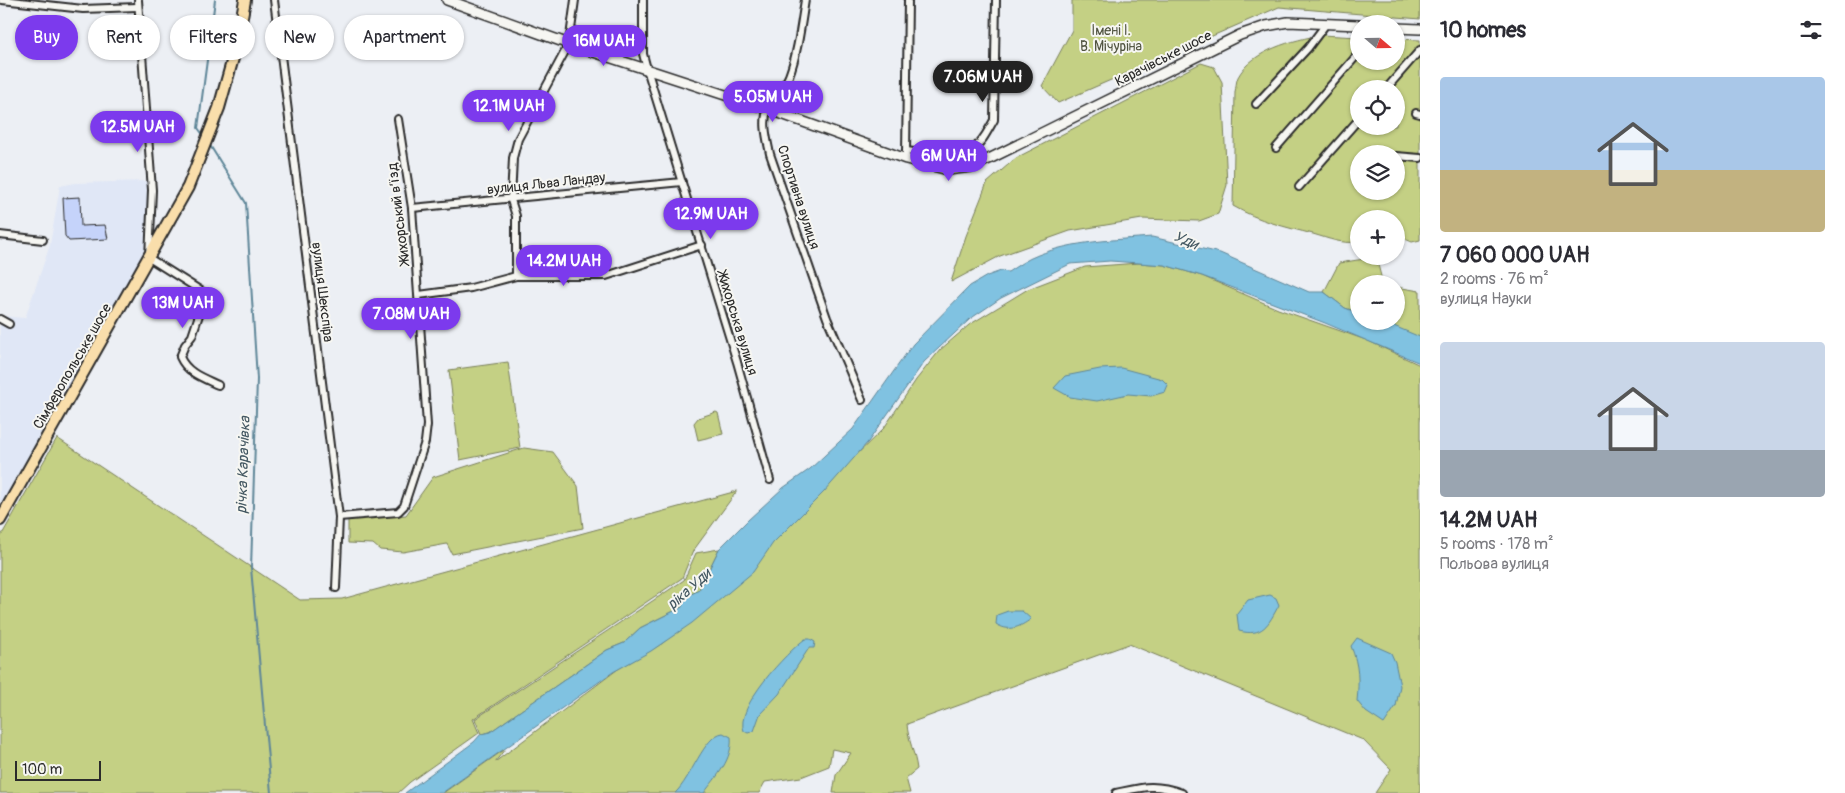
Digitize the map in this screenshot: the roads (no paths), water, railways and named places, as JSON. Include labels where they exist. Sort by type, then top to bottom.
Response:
[{"type":"highway","name":"Сімферопольське шосе","points":[[0,520],[180,203],[210,136],[237,44],[245,0]]},
{"type":"main road","name":"Карачівське шосе","points":[[447,0],[462,2],[569,44],[948,170],[971,167],[989,159],[1240,35],[1266,26],[1288,22],[1350,25]]},
{"type":"main road","points":[[1405,28],[1420,29]]},
{"type":"street","points":[[2,0],[84,9],[138,4],[152,190],[149,258],[206,294],[192,336],[185,345],[180,357],[191,372],[218,385]]},
{"type":"street","name":"вулиця Шекспіра","points":[[274,0],[339,517],[336,588]]},
{"type":"street","points":[[516,276],[516,216],[511,200],[513,158],[518,139],[569,44],[575,0]]},
{"type":"street","name":"Жихорська вулиця","points":[[643,0],[643,54],[737,362],[770,480]]},
{"type":"street","name":"Спортивна вулиця","points":[[805,0],[799,37],[789,75],[768,109],[765,129],[770,154],[827,318],[862,400]]},
{"type":"street","points":[[908,0],[906,155],[955,154],[972,150],[984,137],[994,120],[996,0]]},
{"type":"street","points":[[1256,104],[1308,48],[1326,24]]},
{"type":"street","points":[[1394,80],[1420,50]]},
{"type":"street","points":[[1276,148],[1350,62]]},
{"type":"street","name":"Жихорський в’їзд","points":[[339,517],[398,512],[404,506],[426,442],[427,425],[412,208],[398,118]]},
{"type":"street","points":[[1299,187],[1350,129]]},
{"type":"street","points":[[1405,157],[1420,158]]},
{"type":"street","name":"вулиця Льва Ландау","points":[[412,208],[511,200],[682,182]]},
{"type":"street","points":[[0,235],[43,240]]},
{"type":"street","points":[[419,295],[471,288],[516,276],[606,276],[702,245]]},
{"type":"street","points":[[0,319],[9,324]]},
{"type":"street","points":[[1116,793],[1150,786],[1165,787],[1182,793]]},
{"type":"water","points":[[1152,237],[1220,253],[1309,292],[1324,292],[1350,310],[1350,330],[1403,330],[1420,337],[1420,363],[1325,323],[1202,276],[1164,265],[1110,261],[1070,264],[1001,298],[970,319],[924,362],[868,442],[824,492],[773,543],[753,572],[692,623],[651,651],[613,672],[442,793],[405,793],[474,742],[481,734],[490,732],[607,650],[624,643],[640,628],[682,607],[684,598],[699,590],[719,549],[783,488],[810,469],[853,429],[913,344],[970,286],[987,276],[1001,271],[1008,272],[1030,258],[1051,250],[1094,242]]},
{"type":"water","points":[[1121,368],[1162,379],[1168,385],[1165,392],[1151,396],[1128,394],[1097,401],[1070,397],[1054,388],[1065,376],[1100,369]]},
{"type":"water","points":[[1270,595],[1276,598],[1279,605],[1268,624],[1259,631],[1239,631],[1237,614],[1248,600]]},
{"type":"water","points":[[1008,611],[1022,611],[1031,619],[1014,628],[1005,628],[996,624],[997,615]]},
{"type":"water","points":[[1357,638],[1391,653],[1395,662],[1400,686],[1396,706],[1384,724],[1366,712],[1357,701],[1358,674],[1351,646]]},
{"type":"water","points":[[805,639],[815,642],[814,648],[809,648],[779,694],[760,714],[754,731],[748,733],[744,731],[743,721],[754,695],[775,668]]},
{"type":"water","points":[[723,733],[731,737],[727,760],[704,793],[675,793],[687,778],[710,741]]},
{"type":"waterway","name":"річка Карачівка","points":[[204,136],[198,128],[215,0]]},
{"type":"waterway","name":"річка Карачівка","points":[[211,147],[246,203],[257,379],[251,568],[271,793]]},
{"type":"park label","name":"Імені І. В. Мічуріна","points":[[1111,38]]},
{"type":"water label","name":"Уди","points":[[1186,240]]},
{"type":"water label","name":"ріка Уди","points":[[689,589]]}]
